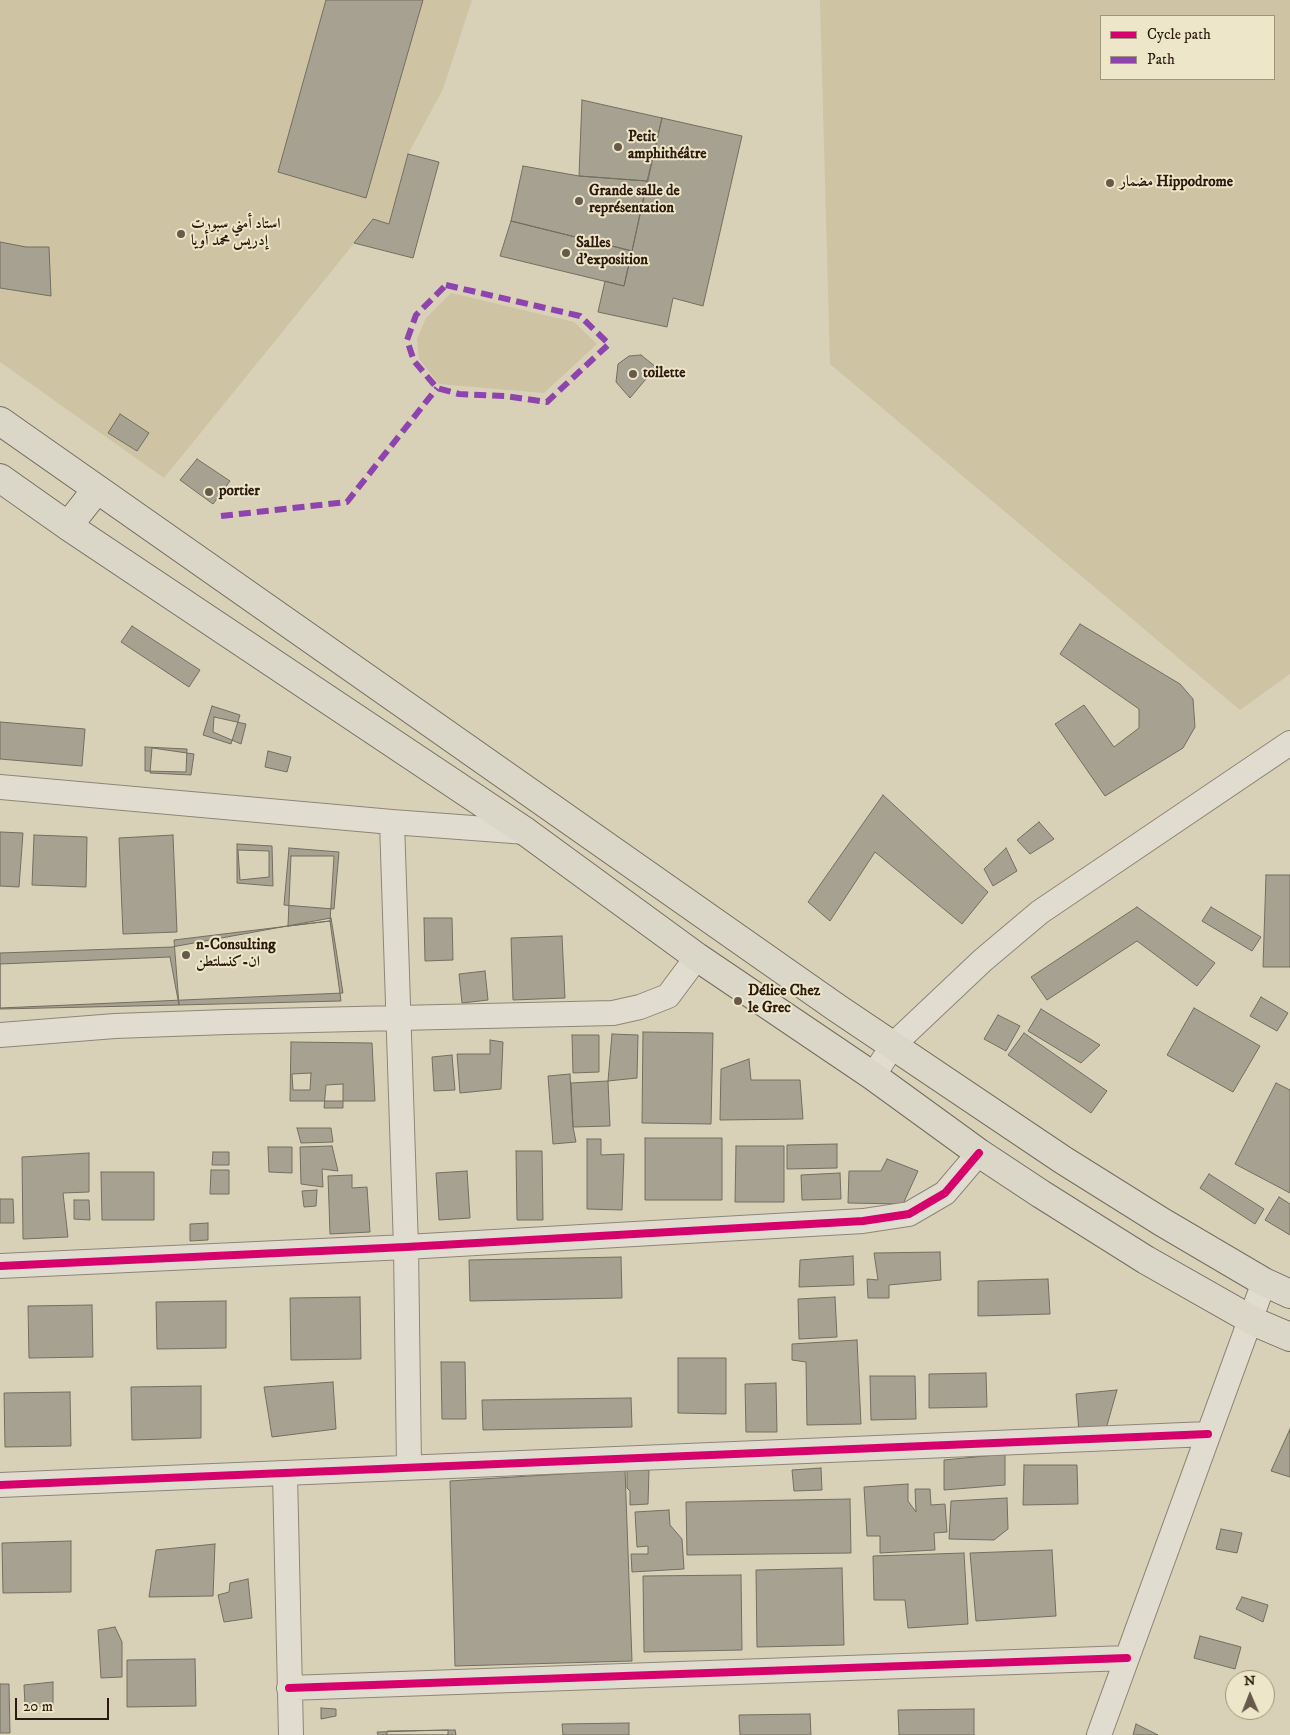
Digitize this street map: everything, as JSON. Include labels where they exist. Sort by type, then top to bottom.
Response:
[{"type":"main road","points":[[0,421],[837,1008],[1063,1160],[1162,1222],[1264,1282],[1290,1294]]},
{"type":"main road","points":[[0,478],[68,526],[526,832],[697,957],[873,1076],[979,1153],[1146,1260],[1250,1319],[1290,1337]]},
{"type":"main road","points":[[68,526],[97,489]]},
{"type":"street","points":[[873,1076],[893,1045],[983,960],[1040,912],[1290,743]]},
{"type":"street","points":[[0,787],[526,832]]},
{"type":"street","points":[[392,822],[406,1247],[410,1467]]},
{"type":"street","points":[[0,1034],[116,1026],[398,1017],[613,1013],[640,1007],[668,996],[697,957]]},
{"type":"street","points":[[0,1266],[406,1247],[863,1221],[909,1214],[945,1193],[979,1153]]},
{"type":"street","points":[[1099,1735],[1264,1282]]},
{"type":"street","points":[[0,1486],[1208,1434]]},
{"type":"street","points":[[286,1474],[291,1735]]},
{"type":"street","points":[[289,1688],[1127,1658]]},
{"type":"shaded area","name":"استاد أمني سبورت إدريس محمد أويا","points":[[0,0],[472,0],[443,89],[408,154],[389,224],[373,220],[164,478],[0,362]]},
{"type":"shaded area","points":[[820,0],[1290,0],[1290,674],[1240,710],[830,364]]},
{"type":"shaded area","points":[[451,293],[574,322],[597,344],[544,393],[439,384],[419,359],[417,339],[426,318]]},
{"type":"building","points":[[326,0],[423,0],[366,198],[278,172]]},
{"type":"building","name":"Petit amphithéâtre","points":[[582,100],[662,118],[647,181],[579,176]]},
{"type":"building","points":[[662,118],[742,136],[703,306],[673,298],[667,327],[598,312],[605,281],[624,286]]},
{"type":"building","points":[[408,154],[439,162],[413,258],[354,243],[373,219],[389,224]]},
{"type":"building","name":"Grande salle de représentation","points":[[523,166],[579,176],[647,181],[632,251],[511,221]]},
{"type":"building","name":"Salles d'exposition","points":[[511,221],[632,251],[624,286],[500,256]]},
{"type":"building","points":[[0,242],[26,247],[49,247],[51,296],[0,288]]},
{"type":"building","name":"toilette","points":[[641,355],[656,367],[630,398],[616,382],[618,364],[629,356]]},
{"type":"building","points":[[120,414],[149,433],[137,451],[108,433]]},
{"type":"building","name":"portier","points":[[197,459],[230,481],[213,504],[180,480]]},
{"type":"building","points":[[1080,624],[1180,684],[1193,699],[1195,727],[1183,748],[1105,796],[1055,724],[1084,705],[1114,747],[1139,728],[1139,709],[1060,654]]},
{"type":"building","points":[[132,626],[200,670],[189,687],[121,642]]},
{"type":"building","points":[[212,706],[240,715],[231,744],[203,735]]},
{"type":"building","points":[[214,717],[246,724],[241,744],[213,732]]},
{"type":"building","points":[[0,722],[85,729],[82,766],[0,759]]},
{"type":"building","points":[[145,747],[187,749],[186,772],[145,771]]},
{"type":"building","points":[[152,748],[194,754],[191,775],[150,773]]},
{"type":"building","points":[[268,751],[291,757],[287,772],[265,767]]},
{"type":"building","points":[[883,795],[988,892],[962,924],[875,852],[830,921],[808,902]]},
{"type":"building","points":[[1039,822],[1054,839],[1030,854],[1017,840]]},
{"type":"building","points":[[0,832],[23,833],[19,887],[0,886]]},
{"type":"building","points":[[34,835],[87,837],[86,887],[32,885]]},
{"type":"building","points":[[173,835],[177,932],[123,934],[119,838]]},
{"type":"building","points":[[237,844],[272,846],[273,886],[237,883]]},
{"type":"building","points":[[289,848],[339,852],[334,909],[284,905]]},
{"type":"building","points":[[1006,848],[1017,871],[993,886],[984,869]]},
{"type":"building","points":[[238,850],[269,851],[269,877],[240,880]]},
{"type":"building","points":[[291,856],[334,856],[330,921],[288,926]]},
{"type":"building","points":[[1266,875],[1290,875],[1290,967],[1263,967]]},
{"type":"building","points":[[1137,907],[1215,963],[1197,986],[1137,941],[1047,1000],[1031,977]]},
{"type":"building","points":[[1211,907],[1261,937],[1252,951],[1202,921]]},
{"type":"building","points":[[331,918],[343,993],[0,1008],[0,953],[172,947]]},
{"type":"building","points":[[424,918],[452,918],[453,960],[425,961]]},
{"type":"building","points":[[330,921],[341,1001],[179,1005],[174,940]]},
{"type":"building","points":[[562,936],[565,998],[513,1000],[511,938]]},
{"type":"building","points":[[170,957],[179,1005],[0,1009],[0,964]]},
{"type":"building","points":[[485,971],[488,1000],[462,1003],[459,974]]},
{"type":"building","points":[[1261,997],[1288,1013],[1277,1031],[1250,1016]]},
{"type":"building","points":[[1194,1008],[1260,1046],[1233,1092],[1167,1055]]},
{"type":"building","points":[[1041,1009],[1100,1045],[1081,1063],[1028,1031]]},
{"type":"building","points":[[998,1015],[1020,1026],[1006,1051],[984,1039]]},
{"type":"building","points":[[643,1032],[713,1033],[711,1124],[642,1123]]},
{"type":"building","points":[[1024,1033],[1107,1091],[1091,1113],[1008,1055]]},
{"type":"building","points":[[612,1034],[638,1035],[637,1078],[608,1081]]},
{"type":"building","points":[[572,1035],[599,1035],[599,1072],[573,1073]]},
{"type":"building","points":[[490,1040],[503,1042],[501,1089],[460,1093],[457,1054],[490,1054]]},
{"type":"building","points":[[291,1042],[372,1043],[375,1101],[290,1101]]},
{"type":"building","points":[[452,1055],[455,1090],[434,1091],[432,1057]]},
{"type":"building","points":[[749,1059],[751,1080],[800,1080],[803,1119],[720,1120],[721,1069]]},
{"type":"building","points":[[311,1073],[310,1090],[293,1090],[292,1074]]},
{"type":"building","points":[[570,1074],[573,1127],[576,1142],[553,1144],[548,1076]]},
{"type":"building","points":[[608,1081],[610,1126],[573,1127],[571,1083]]},
{"type":"building","points":[[1276,1083],[1290,1090],[1290,1193],[1235,1164]]},
{"type":"building","points":[[343,1084],[343,1108],[324,1108],[326,1085]]},
{"type":"building","points":[[297,1128],[331,1128],[333,1142],[301,1143]]},
{"type":"building","points":[[645,1138],[722,1138],[722,1200],[645,1200]]},
{"type":"building","points":[[587,1139],[601,1139],[601,1155],[624,1154],[622,1210],[587,1209]]},
{"type":"building","points":[[837,1144],[837,1168],[787,1169],[787,1145]]},
{"type":"building","points":[[332,1146],[338,1171],[322,1169],[323,1187],[301,1184],[300,1147]]},
{"type":"building","points":[[736,1146],[784,1146],[784,1202],[735,1202]]},
{"type":"building","points":[[268,1147],[292,1147],[292,1173],[269,1172]]},
{"type":"building","points":[[516,1151],[542,1151],[543,1220],[517,1220]]},
{"type":"building","points":[[213,1152],[229,1152],[229,1165],[212,1165]]},
{"type":"building","points":[[89,1153],[89,1192],[63,1193],[68,1237],[23,1239],[22,1157]]},
{"type":"building","points":[[887,1159],[918,1171],[903,1204],[848,1203],[849,1171],[881,1171]]},
{"type":"building","points":[[211,1170],[229,1170],[229,1194],[210,1194]]},
{"type":"building","points":[[467,1171],[470,1218],[439,1220],[436,1173]]},
{"type":"building","points":[[101,1172],[154,1172],[154,1220],[102,1220]]},
{"type":"building","points":[[840,1173],[841,1199],[802,1200],[801,1175]]},
{"type":"building","points":[[1209,1174],[1264,1209],[1255,1224],[1200,1188]]},
{"type":"building","points":[[352,1175],[352,1188],[367,1187],[370,1232],[330,1234],[328,1176]]},
{"type":"building","points":[[317,1190],[316,1206],[304,1207],[302,1191]]},
{"type":"building","points":[[1279,1197],[1290,1204],[1290,1235],[1265,1220]]},
{"type":"building","points":[[0,1199],[13,1199],[14,1223],[0,1223]]},
{"type":"building","points":[[74,1200],[89,1200],[90,1220],[74,1219]]},
{"type":"building","points":[[208,1223],[208,1240],[190,1241],[190,1224]]},
{"type":"building","points":[[940,1252],[941,1280],[889,1285],[889,1298],[868,1298],[867,1279],[878,1280],[874,1253]]},
{"type":"building","points":[[853,1256],[854,1285],[799,1287],[800,1260]]},
{"type":"building","points":[[621,1257],[622,1298],[470,1301],[469,1260]]},
{"type":"building","points":[[1048,1279],[1050,1314],[978,1316],[978,1281]]},
{"type":"building","points":[[360,1297],[361,1359],[291,1360],[290,1298]]},
{"type":"building","points":[[835,1297],[837,1337],[799,1339],[798,1299]]},
{"type":"building","points":[[226,1301],[226,1348],[157,1349],[156,1302]]},
{"type":"building","points":[[92,1305],[93,1357],[29,1358],[28,1306]]},
{"type":"building","points":[[857,1340],[861,1424],[807,1425],[806,1362],[792,1360],[792,1344]]},
{"type":"building","points":[[678,1358],[726,1358],[726,1414],[678,1413]]},
{"type":"building","points":[[441,1362],[465,1362],[466,1419],[442,1419]]},
{"type":"building","points":[[986,1373],[987,1407],[929,1408],[929,1374]]},
{"type":"building","points":[[870,1376],[915,1376],[916,1419],[871,1420]]},
{"type":"building","points":[[333,1382],[336,1429],[272,1437],[264,1387]]},
{"type":"building","points":[[776,1383],[777,1432],[746,1432],[745,1384]]},
{"type":"building","points":[[201,1386],[201,1438],[132,1440],[131,1387]]},
{"type":"building","points":[[1117,1390],[1106,1429],[1079,1432],[1076,1394]]},
{"type":"building","points":[[70,1392],[71,1446],[5,1447],[4,1393]]},
{"type":"building","points":[[631,1398],[632,1427],[483,1430],[482,1400]]},
{"type":"building","points":[[1290,1429],[1290,1477],[1271,1471]]},
{"type":"building","points":[[1005,1454],[1005,1485],[944,1490],[944,1460]]},
{"type":"building","points":[[1024,1465],[1077,1465],[1078,1504],[1023,1505]]},
{"type":"building","points":[[821,1468],[822,1490],[794,1491],[792,1470]]},
{"type":"building","points":[[625,1470],[632,1661],[455,1666],[450,1481]]},
{"type":"building","points":[[627,1470],[649,1470],[648,1504],[630,1505],[630,1491],[627,1488]]},
{"type":"building","points":[[908,1484],[908,1501],[916,1512],[915,1489],[930,1489],[931,1505],[945,1504],[947,1532],[934,1533],[935,1550],[880,1553],[880,1536],[867,1536],[864,1487]]},
{"type":"building","points":[[1007,1498],[1008,1529],[994,1540],[949,1539],[951,1501]]},
{"type":"building","points":[[850,1499],[851,1553],[687,1555],[686,1502]]},
{"type":"building","points":[[669,1510],[670,1525],[682,1539],[684,1569],[632,1572],[631,1554],[648,1554],[648,1546],[637,1547],[635,1512]]},
{"type":"building","points":[[1221,1529],[1242,1533],[1237,1553],[1216,1549]]},
{"type":"building","points":[[71,1541],[71,1592],[3,1593],[2,1543]]},
{"type":"building","points":[[215,1544],[213,1596],[149,1597],[156,1550]]},
{"type":"building","points":[[1052,1550],[1056,1616],[976,1621],[970,1553]]},
{"type":"building","points":[[964,1553],[968,1624],[908,1628],[905,1600],[874,1600],[873,1556]]},
{"type":"building","points":[[842,1568],[844,1645],[757,1647],[756,1570]]},
{"type":"building","points":[[741,1575],[742,1650],[644,1652],[643,1576]]},
{"type":"building","points":[[248,1579],[252,1618],[224,1622],[218,1595],[229,1592],[230,1583]]},
{"type":"building","points":[[1242,1597],[1268,1605],[1263,1622],[1236,1609]]},
{"type":"building","points":[[115,1627],[122,1642],[122,1677],[101,1678],[98,1630]]},
{"type":"building","points":[[1200,1636],[1241,1647],[1235,1669],[1194,1658]]},
{"type":"building","points":[[195,1659],[196,1706],[127,1707],[127,1660]]},
{"type":"building","points":[[53,1682],[53,1708],[25,1705],[24,1685]]},
{"type":"building","points":[[0,1684],[9,1684],[10,1733],[0,1733]]},
{"type":"building","points":[[321,1708],[336,1709],[336,1716],[321,1719]]},
{"type":"building","points":[[974,1709],[974,1735],[899,1735],[898,1710]]},
{"type":"building","points":[[810,1714],[811,1735],[740,1735],[739,1715]]},
{"type":"building","points":[[629,1723],[629,1735],[563,1735],[562,1724]]},
{"type":"building","points":[[1136,1724],[1158,1735],[1133,1735]]},
{"type":"building","points":[[448,1730],[448,1735],[378,1735],[377,1732]]},
{"type":"building","points":[[455,1730],[456,1735],[387,1735],[387,1731]]},
{"type":"marked path","points":[[446,285],[580,316],[609,344],[547,402],[505,396],[459,394],[437,388],[414,361],[407,340],[416,315],[446,285]]},
{"type":"marked path","points":[[221,516],[347,502],[437,388]]},
{"type":"cycle path","points":[[0,1266],[406,1247],[863,1221],[909,1214],[945,1193],[979,1153]]},
{"type":"cycle path","points":[[0,1485],[1208,1434]]},
{"type":"cycle path","points":[[289,1688],[1127,1658]]},
{"type":"place","name":"Petit amphithéâtre","points":[[618,147]]},
{"type":"place","name":"مضمار Hippodrome","points":[[1110,183]]},
{"type":"place","name":"Grande salle de représentation","points":[[579,201]]},
{"type":"place","name":"استاد أمني سبورت إدريس محمد أويا","points":[[181,234]]},
{"type":"place","name":"Salles d'exposition","points":[[566,253]]},
{"type":"place","name":"toilette","points":[[633,374]]},
{"type":"place","name":"portier","points":[[209,492]]},
{"type":"place","name":"n-Consulting ان-كنسلتطن","points":[[186,955]]},
{"type":"place","name":"Délice Chez le Grec","points":[[738,1001]]}]
